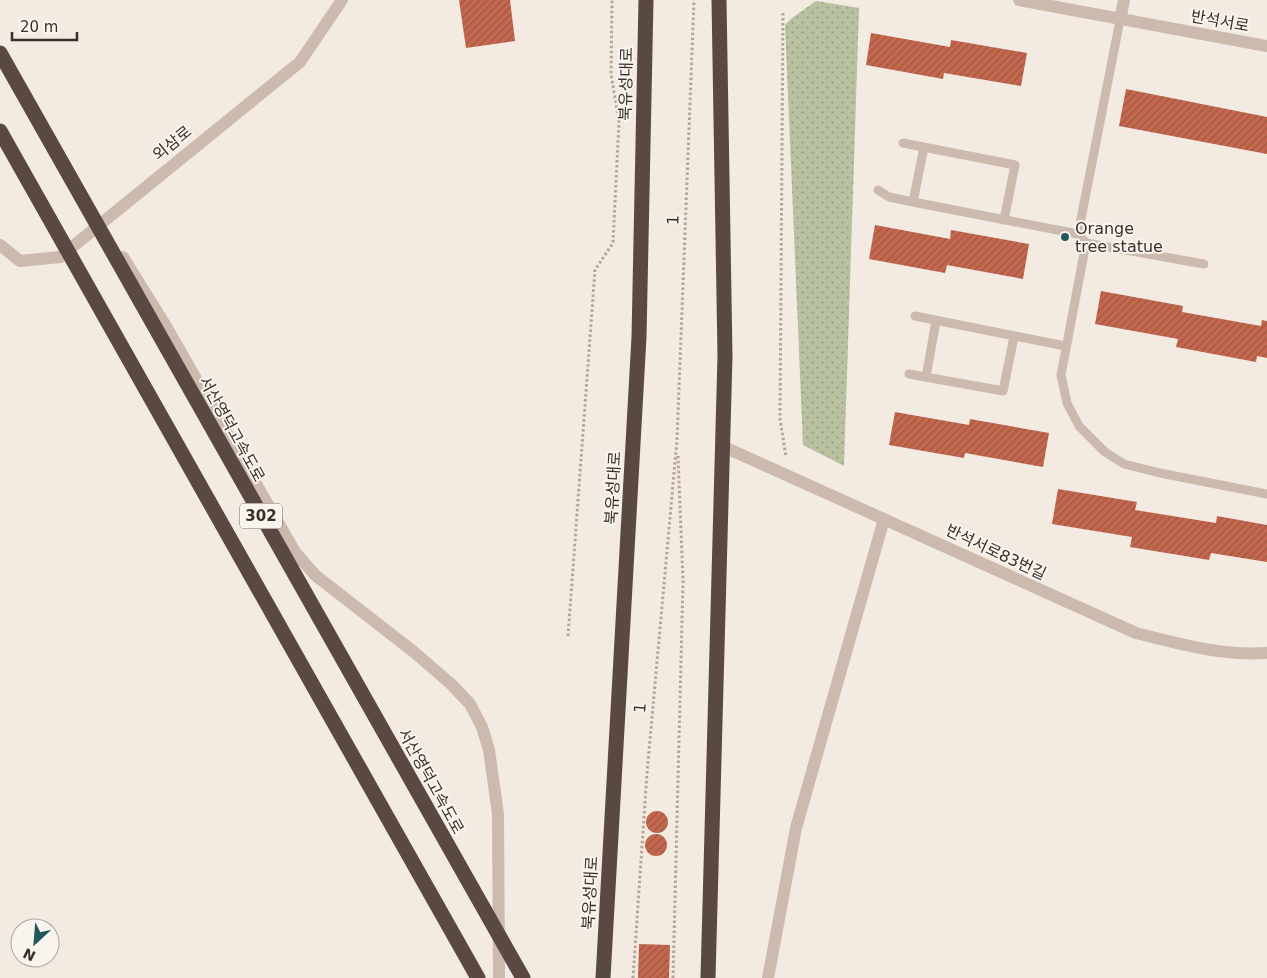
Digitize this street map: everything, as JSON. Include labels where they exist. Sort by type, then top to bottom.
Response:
[{"type":"highway","name":"북유성대로","points":[[603,978],[639,337],[646,0]]},
{"type":"highway","points":[[708,978],[725,356],[719,0]]},
{"type":"highway","name":"서산영덕고속도로","points":[[0,53],[522,978]]},
{"type":"highway","name":"302","points":[[0,131],[478,978]]},
{"type":"street","name":"외삼로","points":[[0,245],[20,261],[60,257],[300,62],[342,0]]},
{"type":"street","name":"반석서로","points":[[1019,0],[1267,46]]},
{"type":"street","points":[[1120,20],[1124,0]]},
{"type":"street","points":[[102,222],[172,337],[296,552],[315,575],[414,652],[451,684],[470,704],[482,727],[489,750],[498,814],[499,978]]},
{"type":"street","name":"반석서로83번길","points":[[722,446],[1136,633],[1196,648],[1254,654],[1267,653]]},
{"type":"street","points":[[768,978],[796,828],[884,519]]},
{"type":"lane","points":[[1078,234],[1120,20]]},
{"type":"lane","points":[[903,143],[1015,165],[1004,220]]},
{"type":"lane","points":[[913,202],[924,147]]},
{"type":"lane","points":[[878,190],[889,197],[1078,234],[1086,243],[1204,264]]},
{"type":"lane","points":[[1086,243],[1061,375],[1066,403],[1080,426],[1105,452],[1124,464],[1267,494]]},
{"type":"lane","points":[[915,316],[1065,346]]},
{"type":"lane","points":[[926,377],[936,321]]},
{"type":"lane","points":[[908,374],[1003,391],[1014,337]]},
{"type":"path","points":[[568,636],[595,270],[613,243],[619,122],[611,74],[612,0]]},
{"type":"path","name":"1","points":[[634,978],[647,773],[677,440],[694,0]]},
{"type":"path","points":[[783,13],[780,419],[784,451],[792,477]]},
{"type":"path","points":[[611,74],[617,73]]},
{"type":"path","points":[[613,243],[618,243]]},
{"type":"path","name":"1","points":[[673,978],[683,582],[677,440]]},
{"type":"green space","points":[[816,1],[859,8],[844,466],[803,445],[785,25]]},
{"type":"building","points":[[459,0],[510,0],[515,41],[466,48]]},
{"type":"building","points":[[871,33],[950,47],[951,40],[1027,53],[1021,86],[944,73],[943,79],[866,65]]},
{"type":"building","points":[[1126,89],[1267,117],[1267,154],[1119,126]]},
{"type":"building","points":[[875,225],[950,239],[951,230],[1029,244],[1023,279],[947,265],[945,273],[869,259]]},
{"type":"building","points":[[1101,291],[1183,306],[1182,312],[1261,326],[1262,320],[1267,321],[1267,358],[1257,356],[1256,362],[1176,347],[1178,339],[1095,324]]},
{"type":"building","points":[[895,412],[969,425],[970,419],[1049,433],[1043,467],[965,453],[964,458],[889,445]]},
{"type":"building","points":[[1058,489],[1137,502],[1135,510],[1216,523],[1217,516],[1267,525],[1267,562],[1211,553],[1209,560],[1130,547],[1132,537],[1052,524]]},
{"type":"building","points":[[657,811],[665,814],[668,822],[665,830],[657,833],[649,830],[646,822],[649,814]]},
{"type":"building","points":[[656,834],[664,837],[667,845],[664,853],[656,856],[648,853],[645,845],[648,837]]},
{"type":"building","points":[[639,944],[670,945],[669,978],[638,978]]},
{"type":"place","name":"Orange tree statue","points":[[1065,237]]}]
